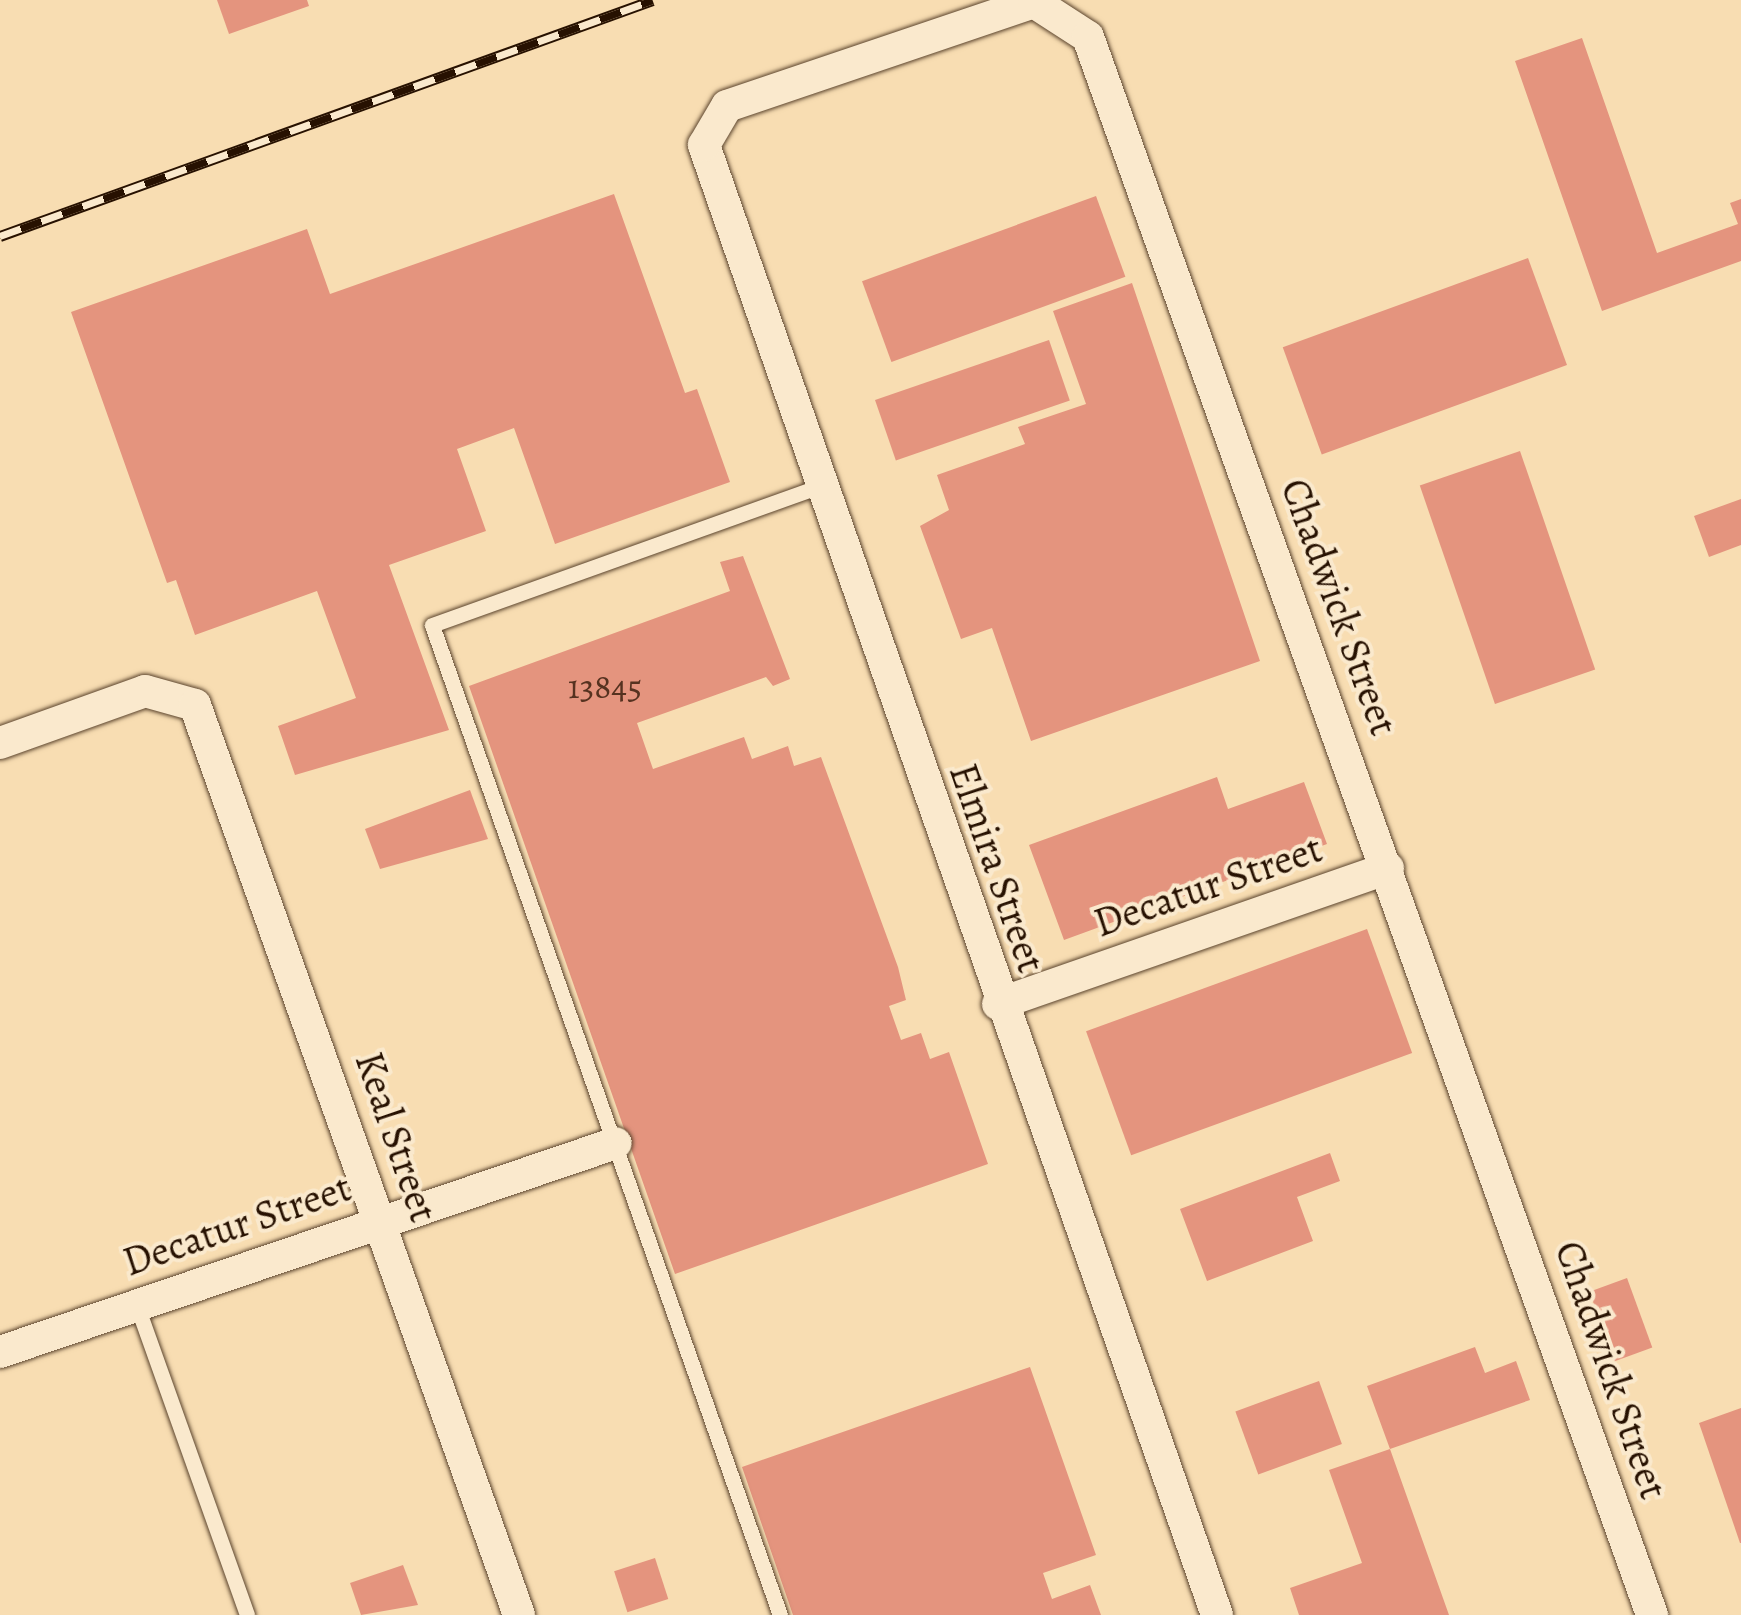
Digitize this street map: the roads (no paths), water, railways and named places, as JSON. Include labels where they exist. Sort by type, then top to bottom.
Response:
[{"type":"street","name":"Chadwick Street","points":[[704,145],[728,106],[1034,2],[1088,38],[1652,1615]]},
{"type":"street","name":"Elmira Street","points":[[704,145],[998,1004],[1217,1615]]},
{"type":"street","name":"Keal Street","points":[[0,742],[145,691],[181,694],[204,722],[520,1615]]},
{"type":"street","name":"Decatur Street","points":[[998,1004],[1388,868]]},
{"type":"street","name":"Decatur Street","points":[[0,1352],[380,1220],[616,1144]]},
{"type":"lane","points":[[780,1615],[432,625],[821,486]]},
{"type":"lane","points":[[136,1304],[247,1615]]},
{"type":"railway","points":[[0,236],[653,0]]}]
